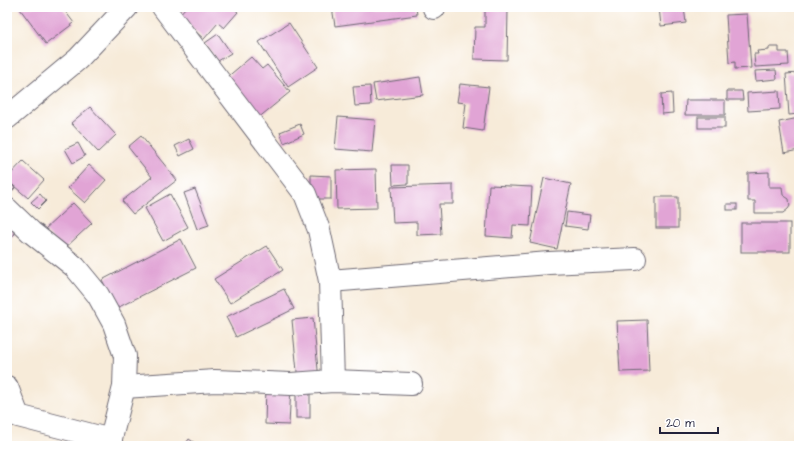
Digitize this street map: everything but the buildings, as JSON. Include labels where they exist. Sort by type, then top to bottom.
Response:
[{"type":"street","points":[[7,118],[78,59],[127,7]]},
{"type":"street","points":[[163,7],[305,194],[319,230],[330,281],[333,381]]},
{"type":"street","points":[[7,209],[31,232],[75,267],[98,295],[114,324],[125,356],[124,387],[110,443],[18,416],[7,387]]},
{"type":"street","points":[[330,281],[549,263],[635,259]]},
{"type":"street","points":[[124,387],[215,382],[291,384],[333,381],[411,384]]}]
